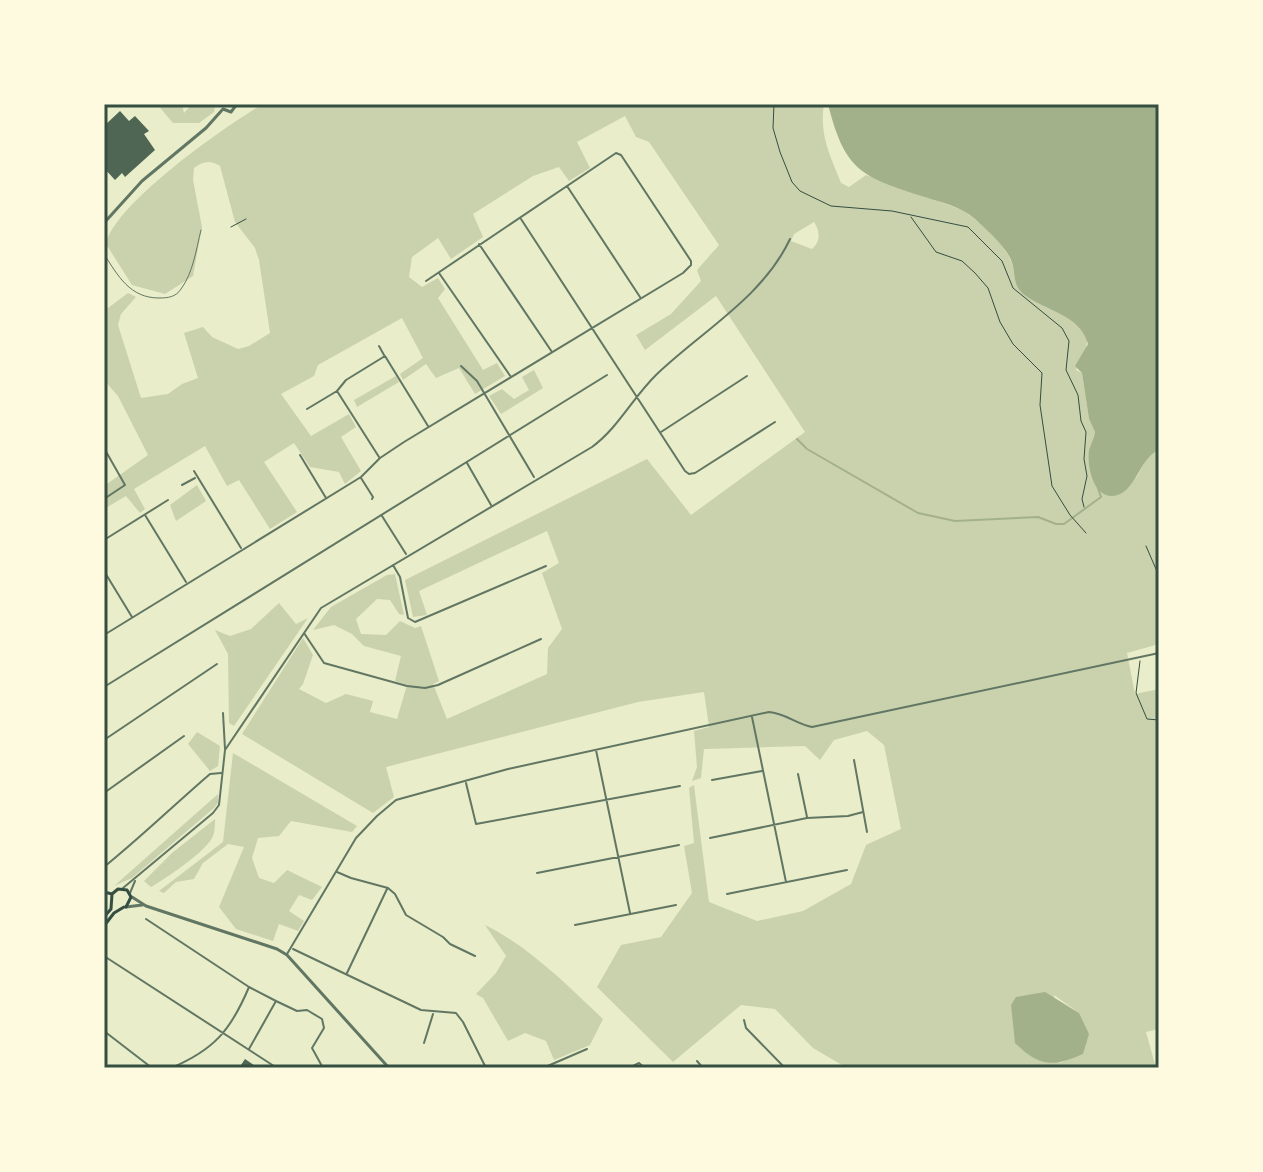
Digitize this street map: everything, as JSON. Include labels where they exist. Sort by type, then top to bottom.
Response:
[{"type":"main road","points":[[104,917],[111,909],[112,894],[116,890],[123,888],[130,894],[126,907],[114,913],[104,926]]},
{"type":"main road","points":[[104,892],[112,894]]},
{"type":"main road","points":[[112,902],[117,907],[126,907]]},
{"type":"street","points":[[104,223],[142,181],[206,128],[222,106],[231,112],[237,104]]},
{"type":"street","points":[[104,635],[361,477],[380,458],[428,427],[594,328],[691,265],[688,255],[619,153],[613,154],[426,281]]},
{"type":"street","points":[[567,186],[641,298]]},
{"type":"street","points":[[520,218],[689,474],[775,422]]},
{"type":"street","points":[[225,750],[321,608],[609,434],[637,395],[658,373],[762,282],[781,259],[790,239]]},
{"type":"street","points":[[479,244],[553,353]]},
{"type":"street","points":[[439,273],[511,378]]},
{"type":"street","points":[[379,346],[428,427]]},
{"type":"street","points":[[307,409],[385,356]]},
{"type":"street","points":[[461,366],[472,374],[536,479]]},
{"type":"street","points":[[104,687],[607,375]]},
{"type":"street","points":[[660,433],[747,376]]},
{"type":"street","points":[[337,391],[380,458]]},
{"type":"street","points":[[104,448],[125,485],[104,499]]},
{"type":"street","points":[[300,455],[326,498]]},
{"type":"street","points":[[467,463],[492,506]]},
{"type":"street","points":[[194,471],[242,550]]},
{"type":"street","points":[[182,485],[197,477]]},
{"type":"street","points":[[361,477],[372,499]]},
{"type":"street","points":[[104,540],[168,500]]},
{"type":"street","points":[[145,515],[187,583]]},
{"type":"street","points":[[381,515],[407,556]]},
{"type":"street","points":[[393,564],[400,577],[411,622],[422,621],[546,566]]},
{"type":"street","points":[[104,571],[132,617]]},
{"type":"street","points":[[303,633],[324,663],[425,688],[541,639]]},
{"type":"street","points":[[287,955],[356,838],[396,800],[508,769],[752,715],[781,713],[803,726],[812,727],[1159,653]]},
{"type":"street","points":[[104,740],[217,664]]},
{"type":"street","points":[[123,888],[219,805],[225,750],[223,713]]},
{"type":"street","points":[[752,715],[786,882]]},
{"type":"street","points":[[104,793],[184,736]]},
{"type":"street","points":[[596,749],[630,913]]},
{"type":"street","points":[[854,760],[867,832]]},
{"type":"street","points":[[712,780],[763,771]]},
{"type":"street","points":[[104,867],[150,830],[157,820],[210,774],[223,773]]},
{"type":"street","points":[[798,774],[807,818]]},
{"type":"street","points":[[466,782],[476,824],[680,786]]},
{"type":"street","points":[[710,838],[807,818],[863,812]]},
{"type":"street","points":[[537,873],[679,845]]},
{"type":"street","points":[[727,894],[847,870]]},
{"type":"street","points":[[336,871],[388,888],[395,894],[406,915],[450,944],[475,956]]},
{"type":"street","points":[[136,879],[130,894],[146,906],[287,955],[389,1068]]},
{"type":"street","points":[[347,973],[388,888]]},
{"type":"street","points":[[575,925],[676,905]]},
{"type":"street","points":[[126,907],[146,906]]},
{"type":"street","points":[[146,919],[249,987],[297,1011],[307,1010],[322,1019],[324,1028],[312,1048],[323,1068]]},
{"type":"street","points":[[292,948],[421,1010],[456,1013],[486,1068]]},
{"type":"street","points":[[104,956],[277,1068]]},
{"type":"street","points":[[171,1068],[186,1062],[224,1034],[249,987]]},
{"type":"street","points":[[248,1050],[276,1001]]},
{"type":"street","points":[[424,1043],[433,1013]]},
{"type":"street","points":[[744,1020],[746,1028],[785,1068]]},
{"type":"street","points":[[104,1031],[152,1068]]},
{"type":"street","points":[[543,1068],[587,1049]]},
{"type":"street","points":[[697,1061],[703,1068]]},
{"type":"street","points":[[629,1068],[639,1063],[645,1068]]},
{"type":"lane","points":[[104,254],[132,292],[149,298],[168,297],[179,293],[187,280],[201,230]]},
{"type":"path","points":[[774,104],[773,128],[780,152],[792,182],[800,191],[831,206],[910,215],[968,227],[1002,261],[1013,288],[1062,328],[1069,341],[1066,370],[1078,395],[1081,421],[1086,432],[1084,507]]},
{"type":"path","points":[[910,215],[936,252],[962,261],[988,288],[995,311],[1013,344],[1042,373],[1040,405],[1050,475],[1057,497],[1086,533]]},
{"type":"path","points":[[231,227],[246,219]]},
{"type":"path","points":[[1146,546],[1159,576]]},
{"type":"path","points":[[1140,657],[1136,693],[1147,719],[1159,720]]},
{"type":"shaded area","points":[[157,104],[182,104],[184,113],[192,104],[215,104],[214,112],[199,123],[173,123]]},
{"type":"shaded area","points":[[263,104],[824,104],[824,135],[841,183],[849,187],[866,175],[962,210],[982,225],[1006,252],[1023,294],[1080,327],[1087,339],[1076,370],[1082,373],[1089,419],[1095,432],[1090,456],[1091,472],[1097,486],[1102,493],[1129,485],[1145,461],[1159,450],[1159,644],[1127,653],[1135,694],[1159,689],[1159,1029],[1146,1032],[1156,1068],[847,1068],[813,1048],[775,1009],[741,1005],[673,1062],[597,987],[621,945],[661,937],[692,893],[684,846],[694,843],[689,788],[694,785],[709,902],[757,921],[803,911],[851,884],[866,845],[901,829],[884,745],[867,731],[834,740],[820,760],[805,746],[704,749],[701,778],[692,781],[697,767],[694,731],[709,727],[704,692],[638,702],[386,767],[394,797],[373,813],[242,734],[303,638],[313,655],[299,689],[326,703],[346,694],[373,701],[370,712],[397,719],[407,685],[395,681],[401,656],[364,646],[352,634],[334,625],[313,630],[331,607],[387,575],[395,574],[404,615],[399,614],[390,600],[377,599],[356,619],[361,634],[386,635],[400,621],[415,628],[421,626],[439,681],[433,684],[447,719],[547,674],[548,648],[562,629],[542,573],[559,563],[547,531],[419,591],[427,615],[413,617],[405,580],[647,459],[691,515],[805,432],[716,296],[645,350],[636,335],[671,314],[701,281],[697,270],[719,245],[649,142],[636,137],[625,116],[577,142],[590,168],[569,181],[559,167],[533,176],[473,214],[483,237],[451,259],[438,238],[412,257],[409,277],[422,287],[438,278],[445,289],[438,298],[483,370],[497,363],[505,376],[475,394],[459,368],[436,378],[426,364],[403,380],[400,374],[423,358],[402,318],[318,365],[314,376],[281,394],[311,436],[349,414],[356,427],[341,437],[361,471],[345,484],[339,472],[310,467],[294,443],[264,462],[297,512],[270,529],[239,480],[227,486],[205,446],[134,489],[145,509],[140,513],[126,496],[104,509],[104,486],[148,455],[118,396],[104,380],[104,304],[108,308],[128,293],[136,297],[121,314],[118,325],[141,398],[168,394],[198,378],[184,333],[203,327],[212,337],[238,349],[270,333],[259,260],[255,248],[235,222],[220,166],[207,162],[194,168],[193,180],[202,227],[193,276],[165,294],[132,285],[106,244],[113,228],[149,188]],"holes":[[[814,222],[819,236],[812,249],[791,241],[794,234]],[[1054,995],[1079,1013],[1083,1054],[1059,1063]]]},
{"type":"shaded area","points":[[828,104],[1159,104],[1159,450],[1147,460],[1127,489],[1120,494],[1105,495],[1095,485],[1090,471],[1089,450],[1095,432],[1089,419],[1082,373],[1075,366],[1088,344],[1078,326],[1023,294],[1008,255],[995,238],[969,215],[951,205],[886,184],[859,168],[841,144]]},
{"type":"shaded area","points":[[534,370],[543,388],[501,414],[489,396],[502,389],[514,399],[529,390],[522,377]]},
{"type":"shaded area","points":[[396,376],[399,382],[357,407],[354,400]]},
{"type":"shaded area","points":[[197,485],[206,501],[176,521],[170,505]]},
{"type":"shaded area","points":[[279,603],[296,624],[308,618],[234,726],[229,723],[228,654],[215,630],[230,636],[251,629]]},
{"type":"shaded area","points":[[197,732],[220,746],[218,766],[210,771],[188,744]]},
{"type":"shaded area","points":[[233,753],[357,826],[352,832],[291,821],[279,836],[258,838],[252,858],[259,878],[274,883],[287,870],[322,887],[312,900],[299,895],[289,911],[304,921],[298,931],[279,924],[273,941],[236,929],[219,907],[244,847],[228,844],[203,863],[194,879],[176,882],[164,893],[159,891],[223,842]]},
{"type":"shaded area","points":[[218,794],[218,803],[214,808],[132,878],[114,886]]},
{"type":"shaded area","points":[[215,819],[213,836],[201,851],[151,887],[144,881],[172,853]]},
{"type":"shaded area","points":[[485,925],[533,955],[603,1019],[590,1045],[554,1060],[546,1041],[525,1033],[508,1041],[483,998],[476,994],[496,973],[506,956]]},
{"type":"shaded area","points":[[1045,992],[1079,1013],[1089,1034],[1083,1054],[1054,1063],[1046,1062],[1031,1056],[1015,1043],[1011,1005],[1016,997]]},
{"type":"building","points":[[120,111],[129,121],[135,116],[149,131],[144,134],[155,150],[125,177],[122,173],[115,180],[104,168],[104,126]]},
{"type":"building","points":[[245,1059],[258,1068],[239,1068]]},
{"type":"waterway","points":[[797,439],[807,449],[918,513],[955,521],[1038,517],[1064,524],[1101,497],[1098,488]]}]
